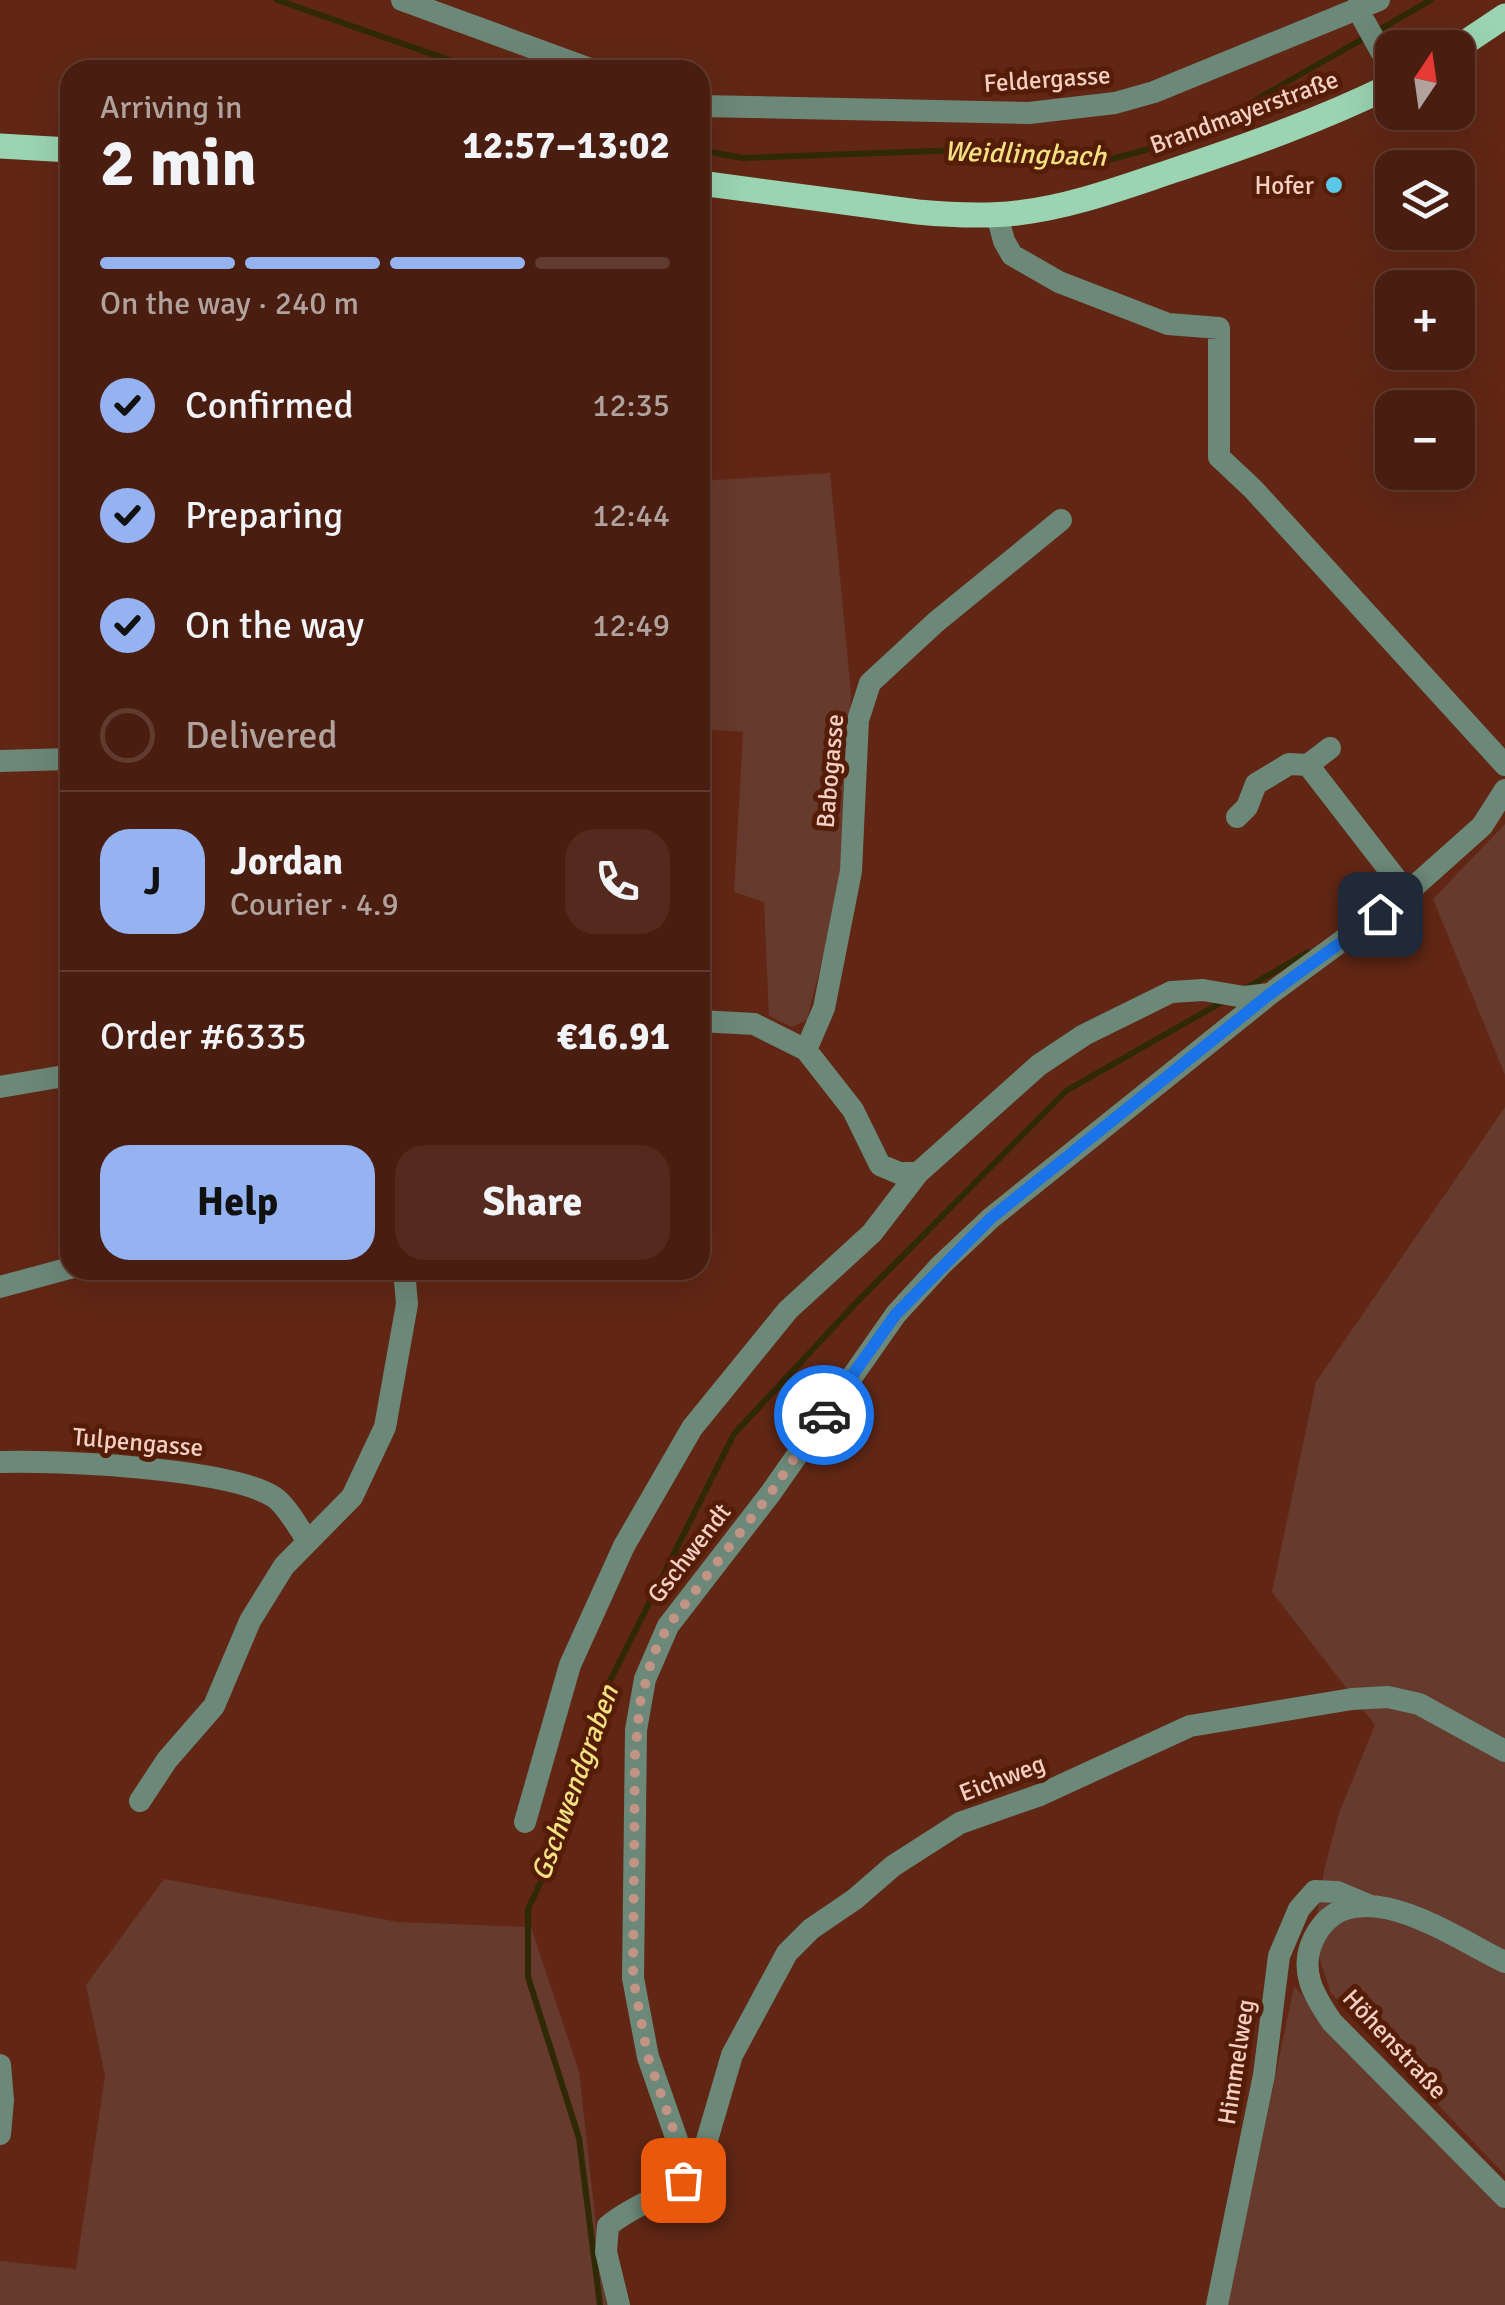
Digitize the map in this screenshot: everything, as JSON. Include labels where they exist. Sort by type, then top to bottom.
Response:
[{"type":"main road","points":[[1475,36],[1505,16]]},
{"type":"main road","name":"Brandmayerstraße","points":[[710,184],[918,212],[1028,212],[1095,198],[1321,119],[1375,93]]},
{"type":"main road","points":[[0,146],[60,149]]},
{"type":"street","points":[[402,0],[566,60]]},
{"type":"street","points":[[1365,6],[1375,32]]},
{"type":"street","name":"Feldergasse","points":[[710,106],[1029,113],[1074,110],[1154,92],[1365,6]]},
{"type":"street","points":[[997,214],[1012,255],[1059,282],[1168,324],[1219,328],[1219,457],[1253,489],[1505,765]]},
{"type":"street","name":"Babogasse","points":[[806,1050],[824,1008],[851,871],[858,720],[870,683],[936,622],[1061,520]]},
{"type":"street","points":[[1237,817],[1247,807],[1256,784],[1289,764],[1308,764],[1330,748]]},
{"type":"street","points":[[0,762],[60,759]]},
{"type":"street","points":[[1308,764],[1407,893]]},
{"type":"street","name":"Gschwendt","points":[[683,2180],[677,2140],[648,2057],[633,1978],[636,1730],[645,1679],[668,1626],[770,1494],[847,1381],[916,1290],[991,1218],[1270,994],[1407,893],[1482,826],[1505,790]]},
{"type":"street","name":"Gschwendt","points":[[525,1822],[570,1665],[624,1546],[692,1428],[788,1310],[872,1232],[918,1173],[1039,1065],[1084,1035],[1171,992],[1270,994]]},
{"type":"street","points":[[710,1022],[754,1024],[806,1050],[853,1110],[880,1165],[899,1174],[918,1173]]},
{"type":"street","points":[[0,1087],[60,1077]]},
{"type":"street","points":[[0,1286],[60,1271]]},
{"type":"street","points":[[140,1801],[168,1760],[214,1706],[250,1622],[284,1566],[352,1497],[385,1427],[407,1304],[405,1280]]},
{"type":"street","name":"Tulpengasse","points":[[0,1462],[45,1460],[215,1477],[275,1498],[307,1540]]},
{"type":"street","name":"Eichweg","points":[[683,2180],[695,2172],[702,2157],[732,2055],[787,1953],[810,1928],[960,1822],[1040,1795],[1190,1726],[1352,1699],[1388,1697],[1419,1704],[1505,1752]]},
{"type":"street","name":"Himmelweg","points":[[1217,2305],[1264,2075],[1276,1968],[1283,1944],[1299,1908],[1315,1891],[1337,1892],[1369,1905]]},
{"type":"street","points":[[1369,1905],[1418,1918],[1505,1962]]},
{"type":"street","name":"Höhenstraße","points":[[1369,1905],[1335,1915],[1313,1939],[1307,1969],[1315,1998],[1332,2022],[1505,2197]]},
{"type":"street","points":[[0,2065],[4,2100],[0,2134]]},
{"type":"street","points":[[619,2305],[606,2252],[608,2226],[667,2194],[683,2180]]},
{"type":"shaded area","points":[[830,473],[851,693],[842,880],[807,1020],[792,1027],[769,1016],[764,902],[734,892],[743,732],[710,730],[710,480]]},
{"type":"shaded area","points":[[1505,824],[1505,1075],[1433,899]]},
{"type":"shaded area","points":[[1505,1107],[1505,2175],[1331,1993],[1313,1939],[1324,1871],[1339,1813],[1375,1725],[1272,1592],[1316,1382]]},
{"type":"shaded area","points":[[164,1879],[398,1922],[531,1927],[579,2072],[597,2233],[611,2305],[0,2305],[0,2261],[76,2269],[105,2076],[86,1985]]},
{"type":"shaded area","points":[[1294,1986],[1370,2072],[1505,2210],[1505,2305],[1228,2305]]},
{"type":"waterway","name":"Weidlingbach","points":[[277,0],[449,60]]},
{"type":"waterway","name":"Weidlingbach","points":[[1379,30],[1431,0]]},
{"type":"waterway","name":"Weidlingbach","points":[[710,152],[742,158],[988,149],[1101,162],[1204,134],[1366,37]]},
{"type":"waterway","name":"Gschwendgraben","points":[[1248,987],[1308,952]]},
{"type":"waterway","name":"Gschwendgraben","points":[[600,2305],[579,2138],[528,1977],[528,1909],[564,1833],[610,1681],[734,1434],[854,1305],[1066,1091],[1224,1001]]},
{"type":"way so far","points":[[683,2180],[677,2140],[654,2082],[633,1978],[635,1755],[640,1703],[653,1655],[668,1626],[770,1494],[824,1415]]},
{"type":"place","name":"Hofer","points":[[1334,185]]},
{"type":"route","points":[[824,1415],[916,1290],[991,1218],[1270,994],[1380,914]]}]
